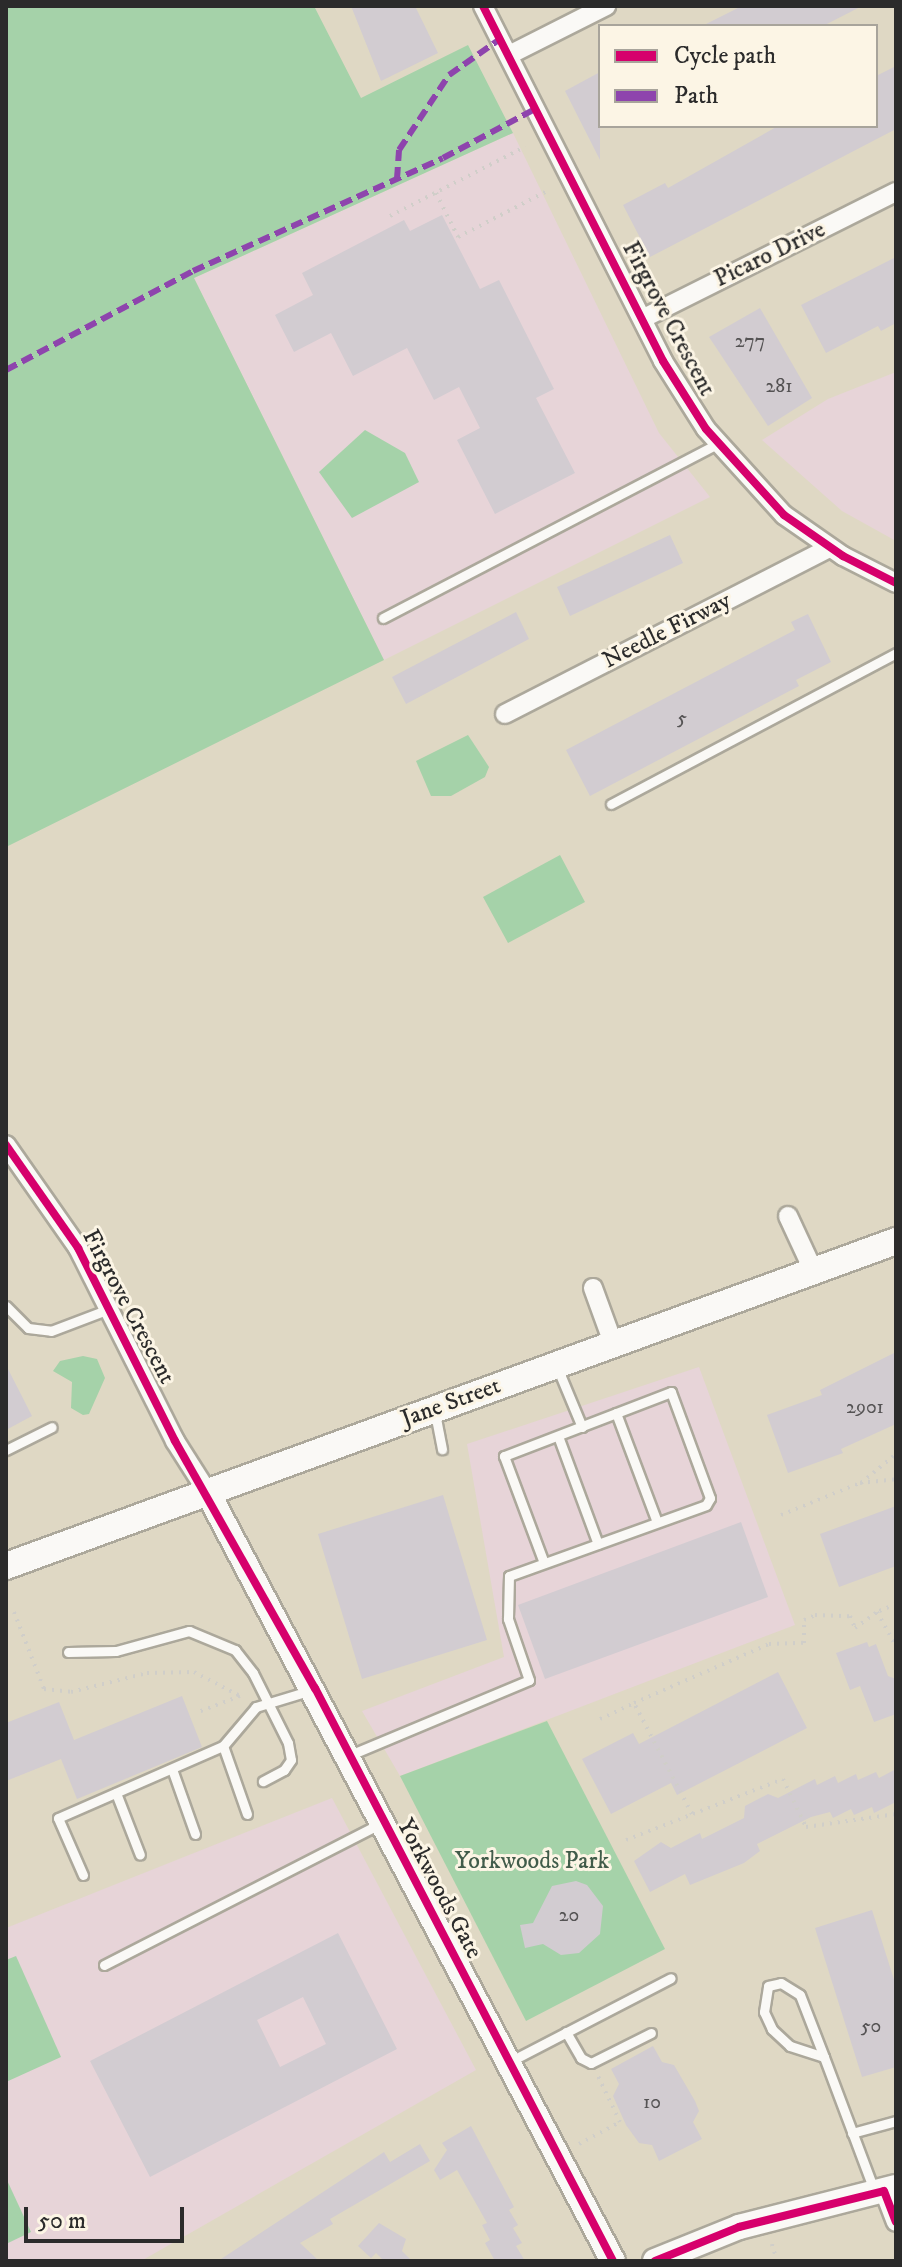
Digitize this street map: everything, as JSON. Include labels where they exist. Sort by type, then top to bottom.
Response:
[{"type":"main road","name":"Jane Street","points":[[6,1566],[896,1241]]},
{"type":"street","name":"Firgrove Crescent","points":[[483,6],[686,401],[717,444],[784,515],[829,548],[896,583]]},
{"type":"street","points":[[509,55],[606,6]]},
{"type":"street","name":"Picaro Drive","points":[[644,318],[896,192]]},
{"type":"street","name":"Needle Firway","points":[[505,714],[829,548]]},
{"type":"street","name":"Firgrove Crescent","points":[[6,1145],[39,1186],[110,1309],[175,1441],[208,1493]]},
{"type":"street","points":[[788,1216],[814,1272]]},
{"type":"street","points":[[593,1288],[613,1343]]},
{"type":"street","name":"Yorkwoods Gate","points":[[208,1493],[315,1688],[347,1756],[613,2261]]},
{"type":"street","points":[[655,2261],[726,2231],[885,2190],[896,2222]]},
{"type":"lane","points":[[383,618],[717,444]]},
{"type":"lane","points":[[611,804],[896,653]]},
{"type":"lane","points":[[6,1306],[28,1328],[51,1331],[110,1309]]},
{"type":"lane","points":[[555,1364],[582,1427]]},
{"type":"lane","points":[[347,1756],[529,1680],[508,1619],[509,1576],[706,1505],[710,1498],[671,1392],[504,1456],[544,1563]]},
{"type":"lane","points":[[434,1409],[442,1449]]},
{"type":"lane","points":[[616,1413],[657,1522]]},
{"type":"lane","points":[[6,1450],[52,1427]]},
{"type":"lane","points":[[558,1436],[598,1544]]},
{"type":"lane","points":[[68,1652],[116,1651],[189,1631],[235,1650],[268,1702],[291,1760],[284,1770],[263,1781]]},
{"type":"lane","points":[[83,1875],[58,1818],[223,1746],[241,1721],[268,1702],[315,1688]]},
{"type":"lane","points":[[223,1746],[247,1814]]},
{"type":"lane","points":[[172,1769],[195,1834]]},
{"type":"lane","points":[[116,1793],[140,1855]]},
{"type":"lane","points":[[104,1965],[382,1823]]},
{"type":"lane","points":[[509,2062],[671,1978]]},
{"type":"lane","points":[[824,2057],[790,2046],[772,2029],[764,2012],[768,1986],[781,1983],[800,1995],[824,2057],[852,2133],[885,2190]]},
{"type":"lane","points":[[566,2032],[581,2058],[591,2063],[651,2033]]},
{"type":"lane","points":[[852,2133],[896,2121]]},
{"type":"path","points":[[390,216],[525,147]]},
{"type":"path","points":[[436,192],[458,237],[547,191]]},
{"type":"path","points":[[860,1483],[896,1454]]},
{"type":"path","points":[[781,1515],[860,1483],[896,1479]]},
{"type":"path","points":[[600,1719],[769,1644],[804,1643],[804,1620],[815,1615],[850,1616],[855,1628],[877,1612],[896,1604]]},
{"type":"path","points":[[14,1612],[44,1689],[71,1692],[147,1673],[194,1672],[240,1696],[198,1712]]},
{"type":"path","points":[[877,1612],[896,1646]]},
{"type":"path","points":[[634,1703],[692,1814]]},
{"type":"path","points":[[626,1840],[783,1779],[806,1827],[896,1814]]},
{"type":"path","points":[[579,2144],[620,2122],[591,2063]]},
{"type":"path","points":[[772,2244],[777,2261]]},
{"type":"shaded area","points":[[513,133],[659,433],[710,497],[384,660],[194,278]]},
{"type":"shaded area","points":[[896,372],[896,541],[842,511],[762,440],[828,399]]},
{"type":"shaded area","points":[[699,1367],[795,1625],[400,1776],[362,1711],[504,1657],[467,1444]]},
{"type":"shaded area","points":[[332,1798],[476,2070],[141,2261],[6,2261],[6,1928]]},
{"type":"green space","points":[[6,6],[314,6],[361,98],[468,45],[513,133],[194,278],[384,660],[6,847]]},
{"type":"green space","points":[[365,430],[405,453],[419,482],[352,518],[319,472]]},
{"type":"green space","points":[[468,735],[489,767],[485,777],[451,796],[431,796],[416,761]]},
{"type":"green space","points":[[560,855],[585,902],[508,943],[483,897]]},
{"type":"green space","points":[[83,1356],[97,1359],[105,1378],[89,1414],[83,1415],[71,1408],[72,1382],[53,1371],[60,1361]]},
{"type":"green space","name":"Yorkwoods Park","points":[[547,1721],[665,1949],[526,2021],[400,1776]]},
{"type":"green space","points":[[16,1956],[61,2057],[6,2082],[6,1960]]},
{"type":"green space","points":[[6,2178],[31,2232],[6,2244]]},
{"type":"building","points":[[351,6],[415,6],[438,53],[381,81]]},
{"type":"building","points":[[742,6],[862,6],[827,24],[706,24]]},
{"type":"building","points":[[896,66],[896,129],[650,257],[623,205],[665,183],[668,188],[774,128],[878,128],[878,75]]},
{"type":"building","points":[[598,73],[600,160],[565,91]]},
{"type":"building","points":[[442,215],[480,289],[499,280],[554,389],[536,398],[575,473],[495,514],[457,440],[480,428],[459,387],[434,400],[407,348],[353,376],[331,333],[294,352],[275,315],[313,295],[302,273],[404,220],[410,231]]},
{"type":"building","points":[[896,257],[896,323],[881,331],[878,326],[826,353],[801,305]]},
{"type":"building","points":[[760,308],[812,398],[768,426],[709,337]]},
{"type":"building","points":[[670,535],[683,563],[570,616],[557,587]]},
{"type":"building","points":[[516,612],[529,639],[406,704],[392,677]]},
{"type":"building","points":[[808,614],[831,662],[796,680],[799,686],[590,796],[566,750],[795,630],[791,622]]},
{"type":"building","points":[[896,1352],[896,1424],[841,1449],[843,1453],[788,1473],[767,1415],[822,1395],[820,1390]]},
{"type":"building","points":[[6,1365],[32,1416],[6,1430]]},
{"type":"building","points":[[443,1495],[487,1640],[362,1679],[318,1534]]},
{"type":"building","points":[[896,1506],[896,1566],[839,1587],[820,1534]]},
{"type":"building","points":[[741,1522],[768,1597],[545,1679],[518,1605]]},
{"type":"building","points":[[867,1642],[869,1647],[876,1644],[888,1676],[896,1679],[896,1714],[874,1722],[860,1686],[850,1690],[836,1653]]},
{"type":"building","points":[[778,1672],[807,1728],[677,1795],[671,1783],[611,1814],[582,1759],[633,1733],[639,1744]]},
{"type":"building","points":[[182,1696],[202,1747],[77,1799],[61,1759],[6,1781],[6,1723],[59,1702],[74,1740]]},
{"type":"building","points":[[896,1769],[896,1802],[874,1813],[872,1807],[854,1815],[851,1809],[833,1818],[830,1812],[811,1817],[757,1844],[760,1851],[744,1863],[690,1885],[685,1874],[650,1892],[634,1861],[661,1842],[671,1848],[700,1833],[702,1839],[744,1818],[745,1806],[768,1794],[778,1798],[815,1779],[817,1785],[835,1776],[838,1783],[856,1774],[858,1780],[876,1772],[879,1778]]},
{"type":"building","points":[[576,1881],[587,1885],[603,1906],[600,1934],[579,1953],[561,1955],[543,1944],[525,1948],[520,1925],[533,1923],[552,1886]]},
{"type":"building","points":[[872,1910],[896,1986],[896,2067],[862,2077],[815,1928]]},
{"type":"building","points":[[338,1933],[397,2049],[150,2177],[90,2061]],"holes":[[[303,1997],[326,2044],[280,2067],[257,2020]]]},
{"type":"building","points":[[653,2046],[662,2062],[674,2065],[695,2101],[699,2111],[693,2122],[702,2139],[659,2161],[652,2145],[639,2143],[626,2125],[613,2096],[619,2084],[611,2069]]},
{"type":"building","points":[[471,2126],[514,2207],[509,2210],[518,2225],[513,2228],[522,2243],[516,2246],[525,2261],[495,2261],[485,2243],[490,2240],[482,2225],[487,2223],[457,2170],[440,2180],[434,2170],[447,2150],[442,2143]]},
{"type":"building","points":[[420,2144],[430,2161],[330,2219],[333,2224],[300,2243],[319,2261],[218,2261],[384,2152],[390,2162]]},
{"type":"building","points":[[379,2223],[406,2239],[402,2251],[412,2261],[384,2261],[376,2253],[371,2258],[358,2246]]},
{"type":"marked path","points":[[397,179],[399,150],[449,75],[500,39]]},
{"type":"marked path","points":[[6,370],[193,271],[443,158],[535,109]]},
{"type":"cycle path","points":[[483,6],[663,361],[706,429],[784,515],[843,556],[896,583]]},
{"type":"cycle path","points":[[6,1145],[78,1248],[175,1441],[315,1688],[613,2261]]},
{"type":"cycle path","points":[[655,2261],[739,2227],[884,2191],[896,2222]]}]
